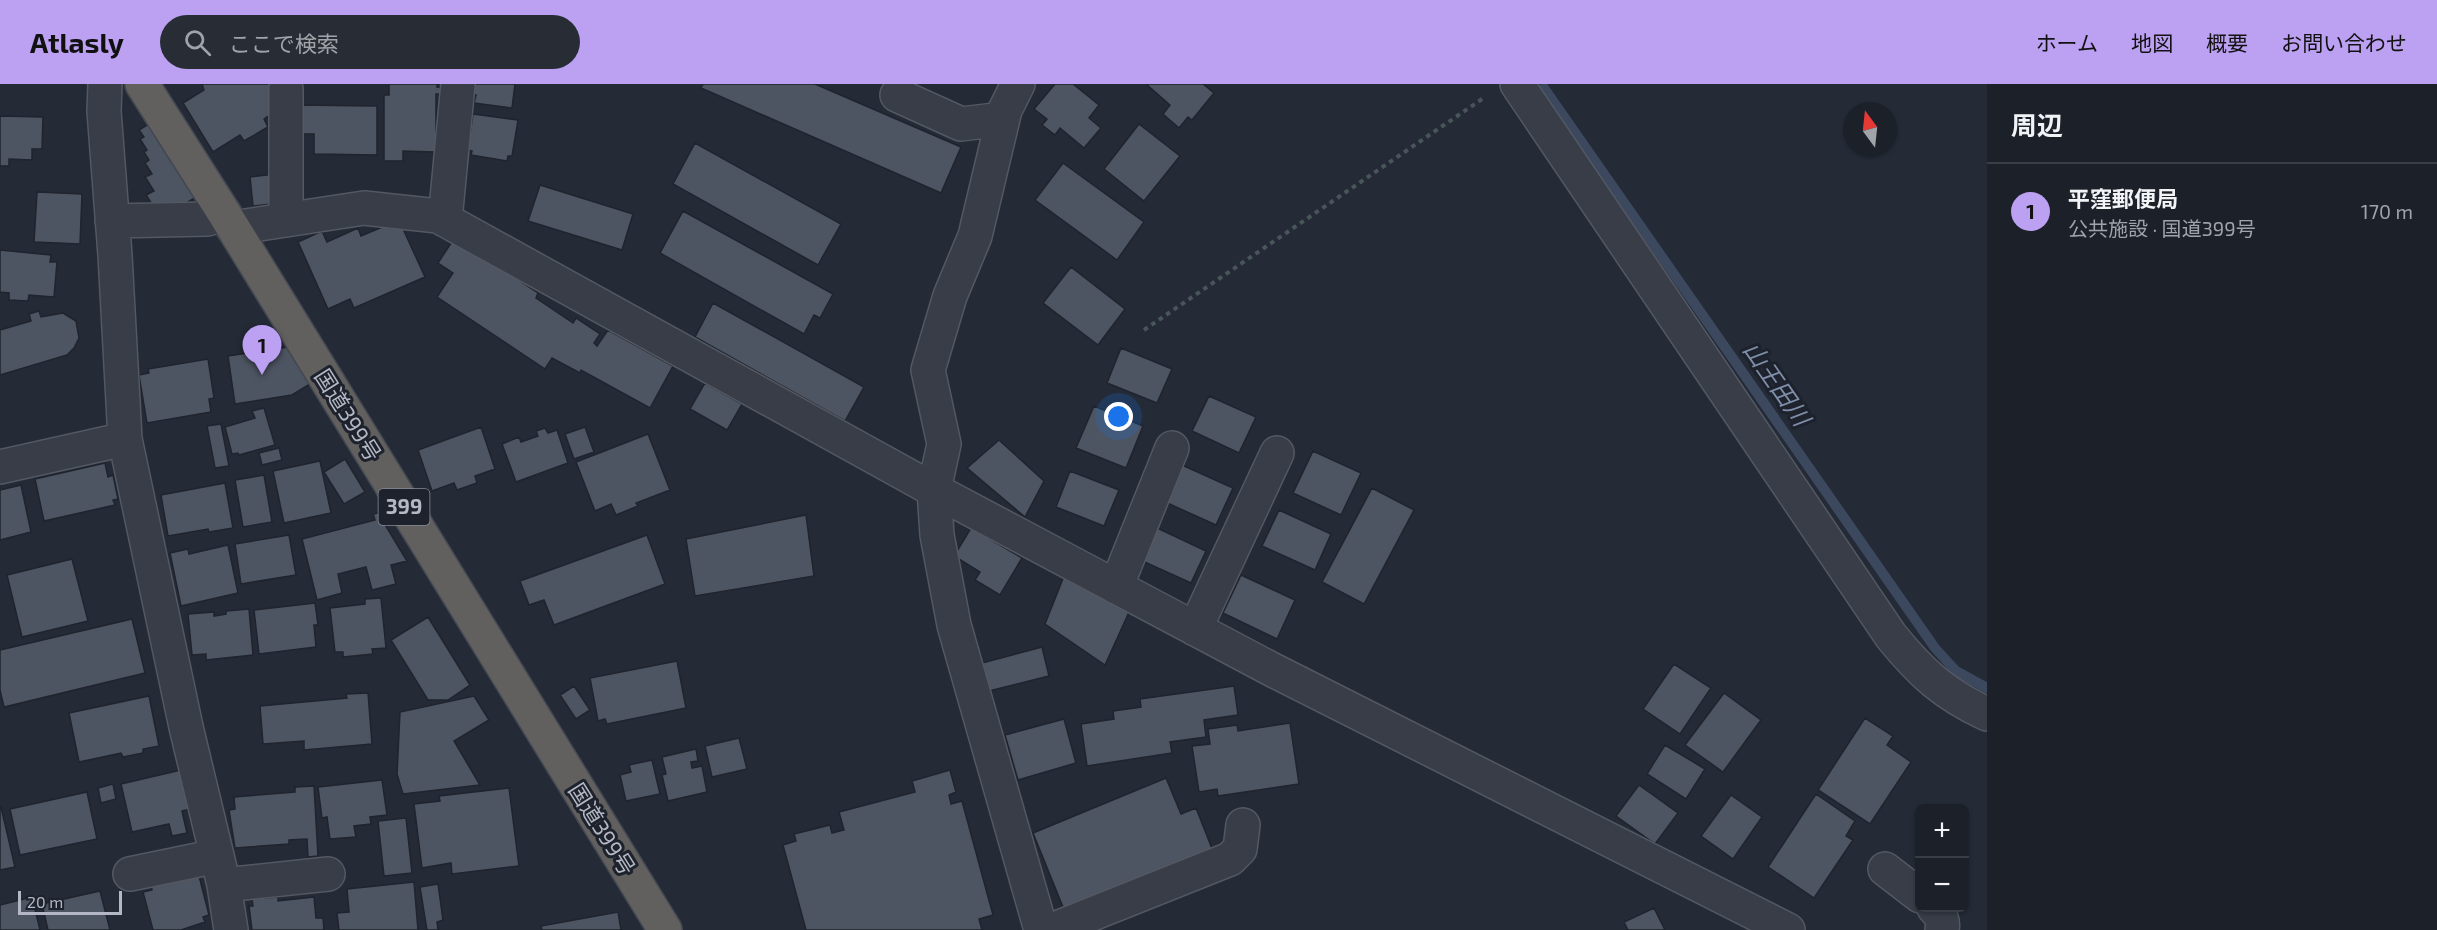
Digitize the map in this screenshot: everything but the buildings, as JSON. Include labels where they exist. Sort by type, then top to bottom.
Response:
[{"type":"highway","name":"国道399号","points":[[142,84],[229,220],[665,930]]},
{"type":"street","points":[[105,84],[104,111],[125,439],[186,727],[220,870],[231,930]]},
{"type":"street","points":[[445,220],[458,84]]},
{"type":"street","points":[[1018,84],[1003,119],[975,236],[950,296],[928,370],[944,444],[934,490],[937,535],[954,625],[1041,930]]},
{"type":"street","points":[[1506,87],[1891,636],[1914,664],[1943,691],[1987,714]]},
{"type":"street","points":[[286,89],[286,220]]},
{"type":"street","points":[[897,95],[961,124],[1003,119]]},
{"type":"street","points":[[112,221],[286,220],[364,208],[438,216],[934,490],[1195,629],[1788,930]]},
{"type":"street","points":[[0,467],[125,439]]},
{"type":"street","points":[[1116,587],[1172,448]]},
{"type":"street","points":[[1195,629],[1277,453]]},
{"type":"street","points":[[1052,930],[1230,858],[1240,849],[1243,825]]},
{"type":"street","points":[[1884,869],[1915,892]]},
{"type":"street","points":[[130,874],[220,870],[328,874]]},
{"type":"street","points":[[1939,912],[1943,924],[1942,930]]},
{"type":"path","points":[[1144,330],[1506,87]]},
{"type":"waterway","name":"山王田川","points":[[1544,88],[1935,648],[1956,671],[1987,688]]},
{"type":"place","name":"平窪郵便局","points":[[262,375]]}]
